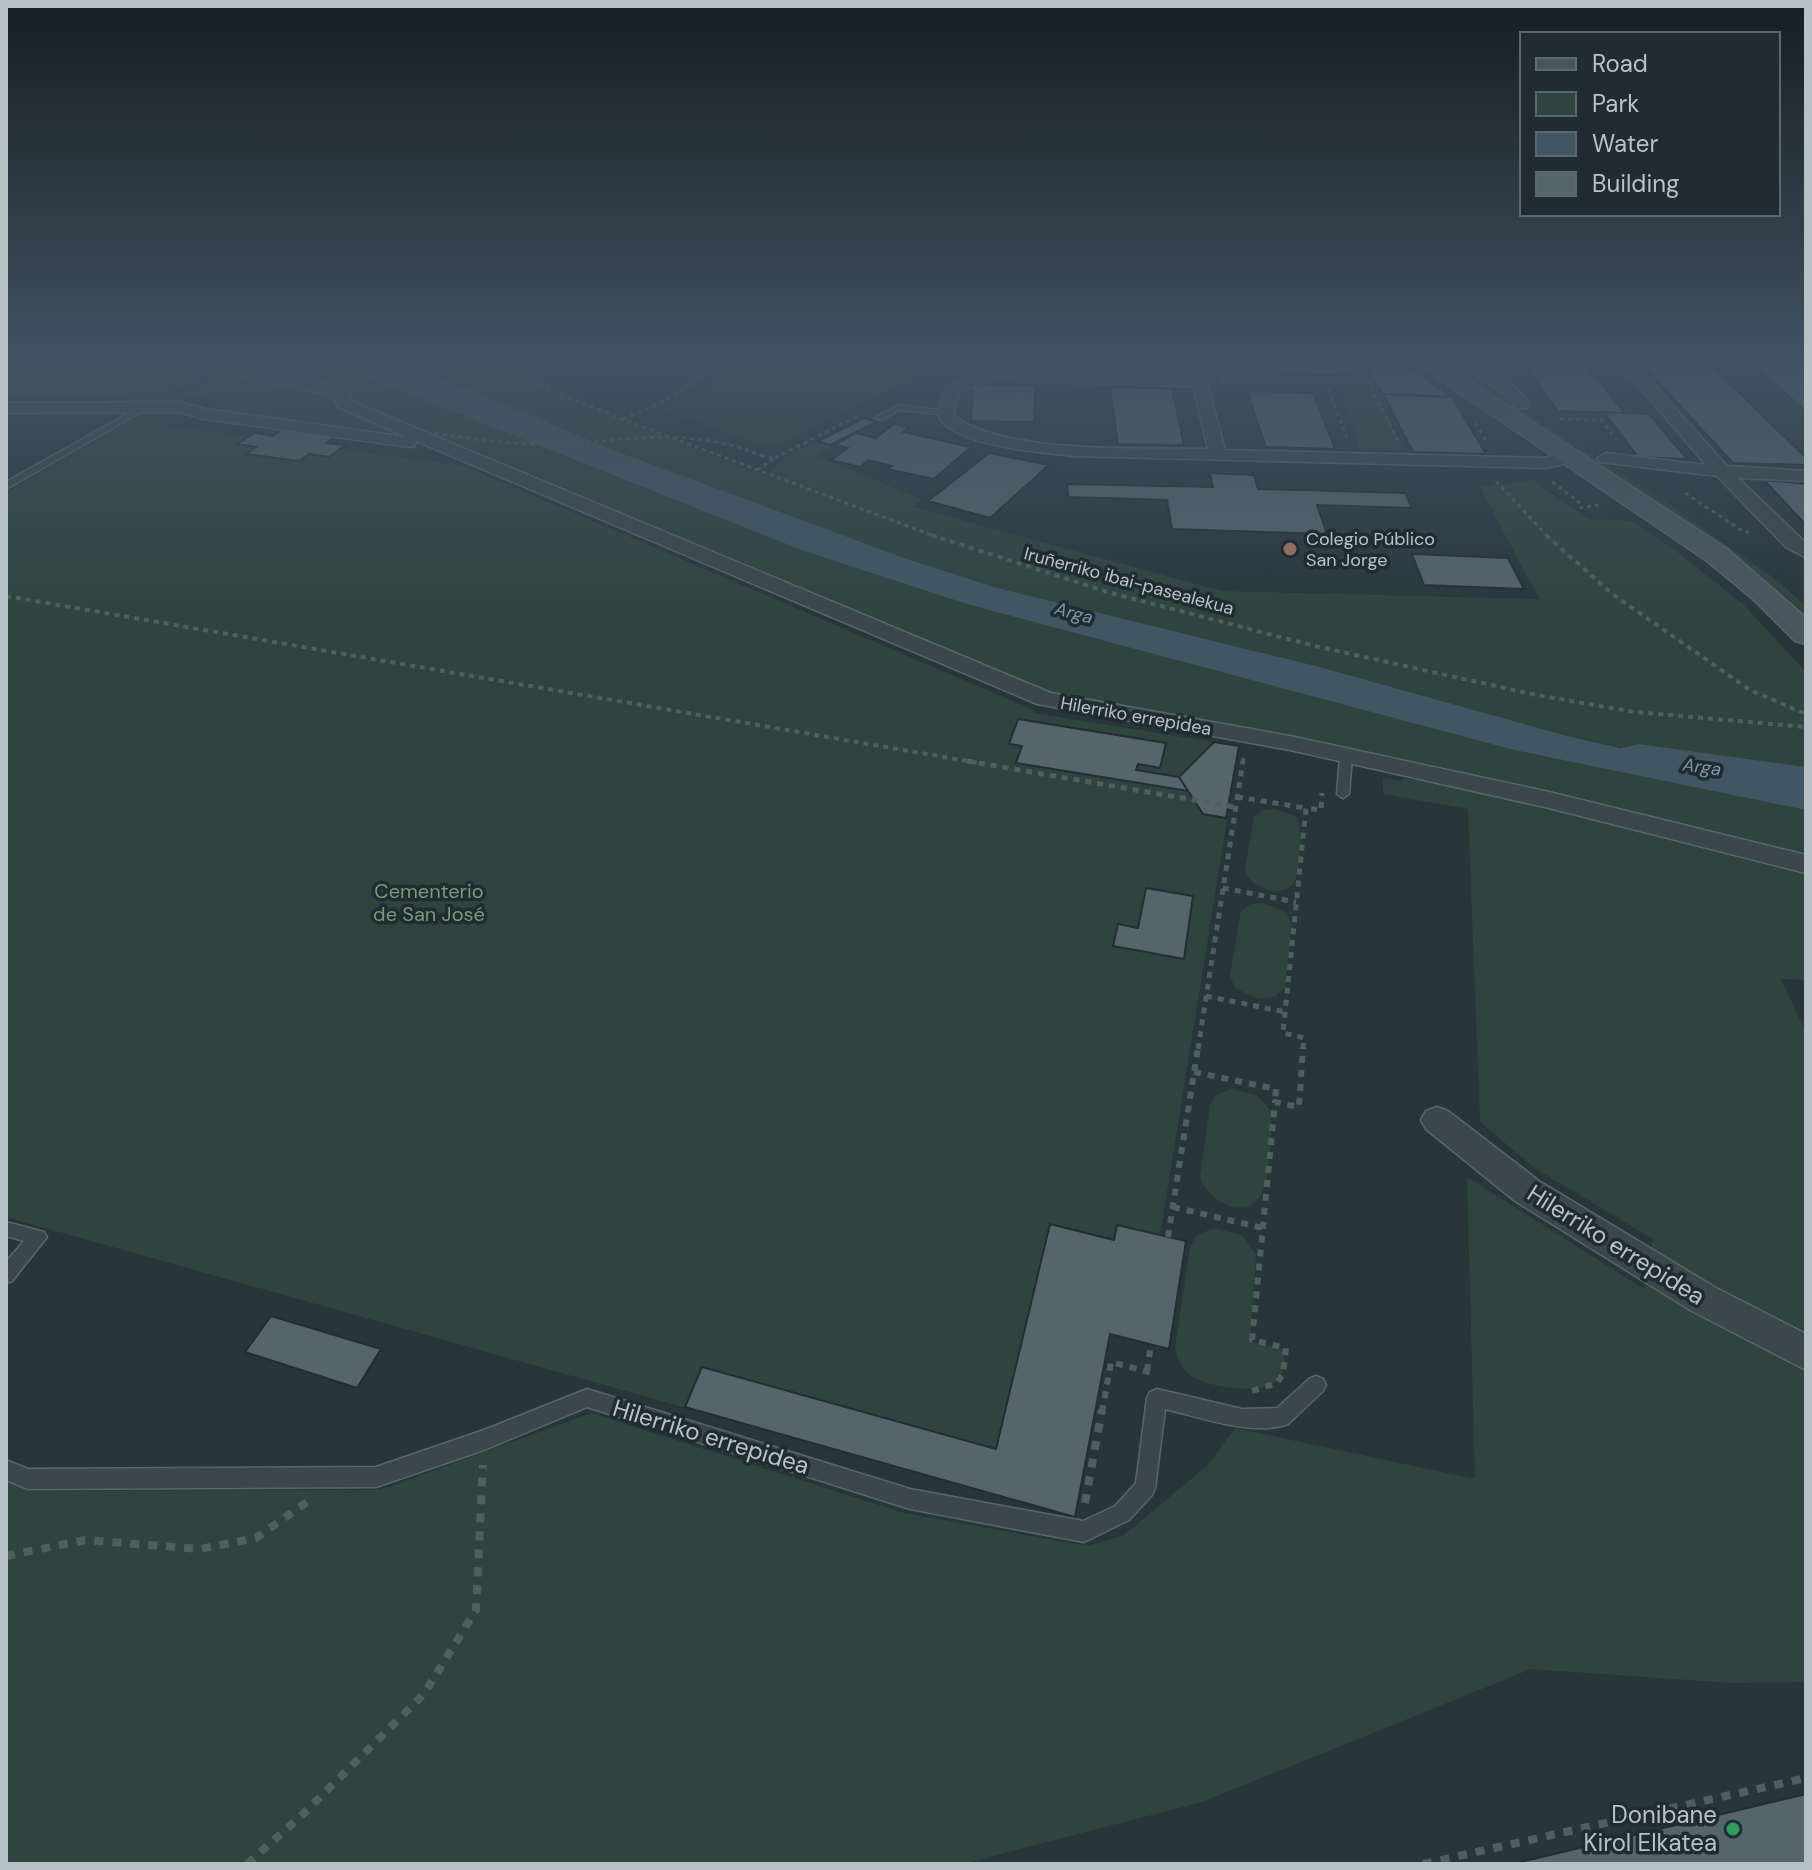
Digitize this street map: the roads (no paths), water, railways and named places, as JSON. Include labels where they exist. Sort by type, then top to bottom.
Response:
[{"type":"main road","points":[[1552,444],[1717,555],[1762,592],[1806,635]]},
{"type":"main road","points":[[1600,444],[1783,576]]},
{"type":"street","name":"Hilerriko errepidea","points":[[427,444],[454,448]]},
{"type":"street","name":"Hilerriko errepidea","points":[[445,444],[1045,699],[1290,743],[1549,800],[1806,864]]},
{"type":"street","points":[[1031,444],[1073,451],[1545,463],[1558,460],[1562,451]]},
{"type":"street","points":[[1216,444],[1218,455]]},
{"type":"street","points":[[1699,444],[1793,543],[1806,552]]},
{"type":"street","points":[[1613,451],[1698,470],[1806,476]]},
{"type":"street","name":"Hilerriko errepidea","points":[[1437,1120],[1527,1191],[1703,1299],[1806,1353]]},
{"type":"lane","points":[[6,486],[80,444]]},
{"type":"lane","points":[[1343,794],[1346,757]]},
{"type":"lane","points":[[6,1229],[38,1237],[6,1275]]},
{"type":"lane","name":"Hilerriko errepidea","points":[[6,1470],[28,1479],[376,1477],[484,1440],[587,1398],[910,1499],[1084,1532],[1122,1513],[1145,1488],[1157,1398],[1242,1418],[1281,1417],[1316,1385]]},
{"type":"water","points":[[536,444],[599,444],[907,559],[994,587],[1316,666],[1571,737],[1806,790],[1806,810],[1514,750],[970,605],[804,551]]},
{"type":"waterway","name":"Arga","points":[[1638,758],[1806,781]]},
{"type":"place","name":"Colegio Público San Jorge","points":[[1290,549]]},
{"type":"place","name":"Donibane Kirol Elkatea","points":[[1733,1829]]},
{"type":"park label","name":"Cementerio de San José","points":[[429,902]]}]
